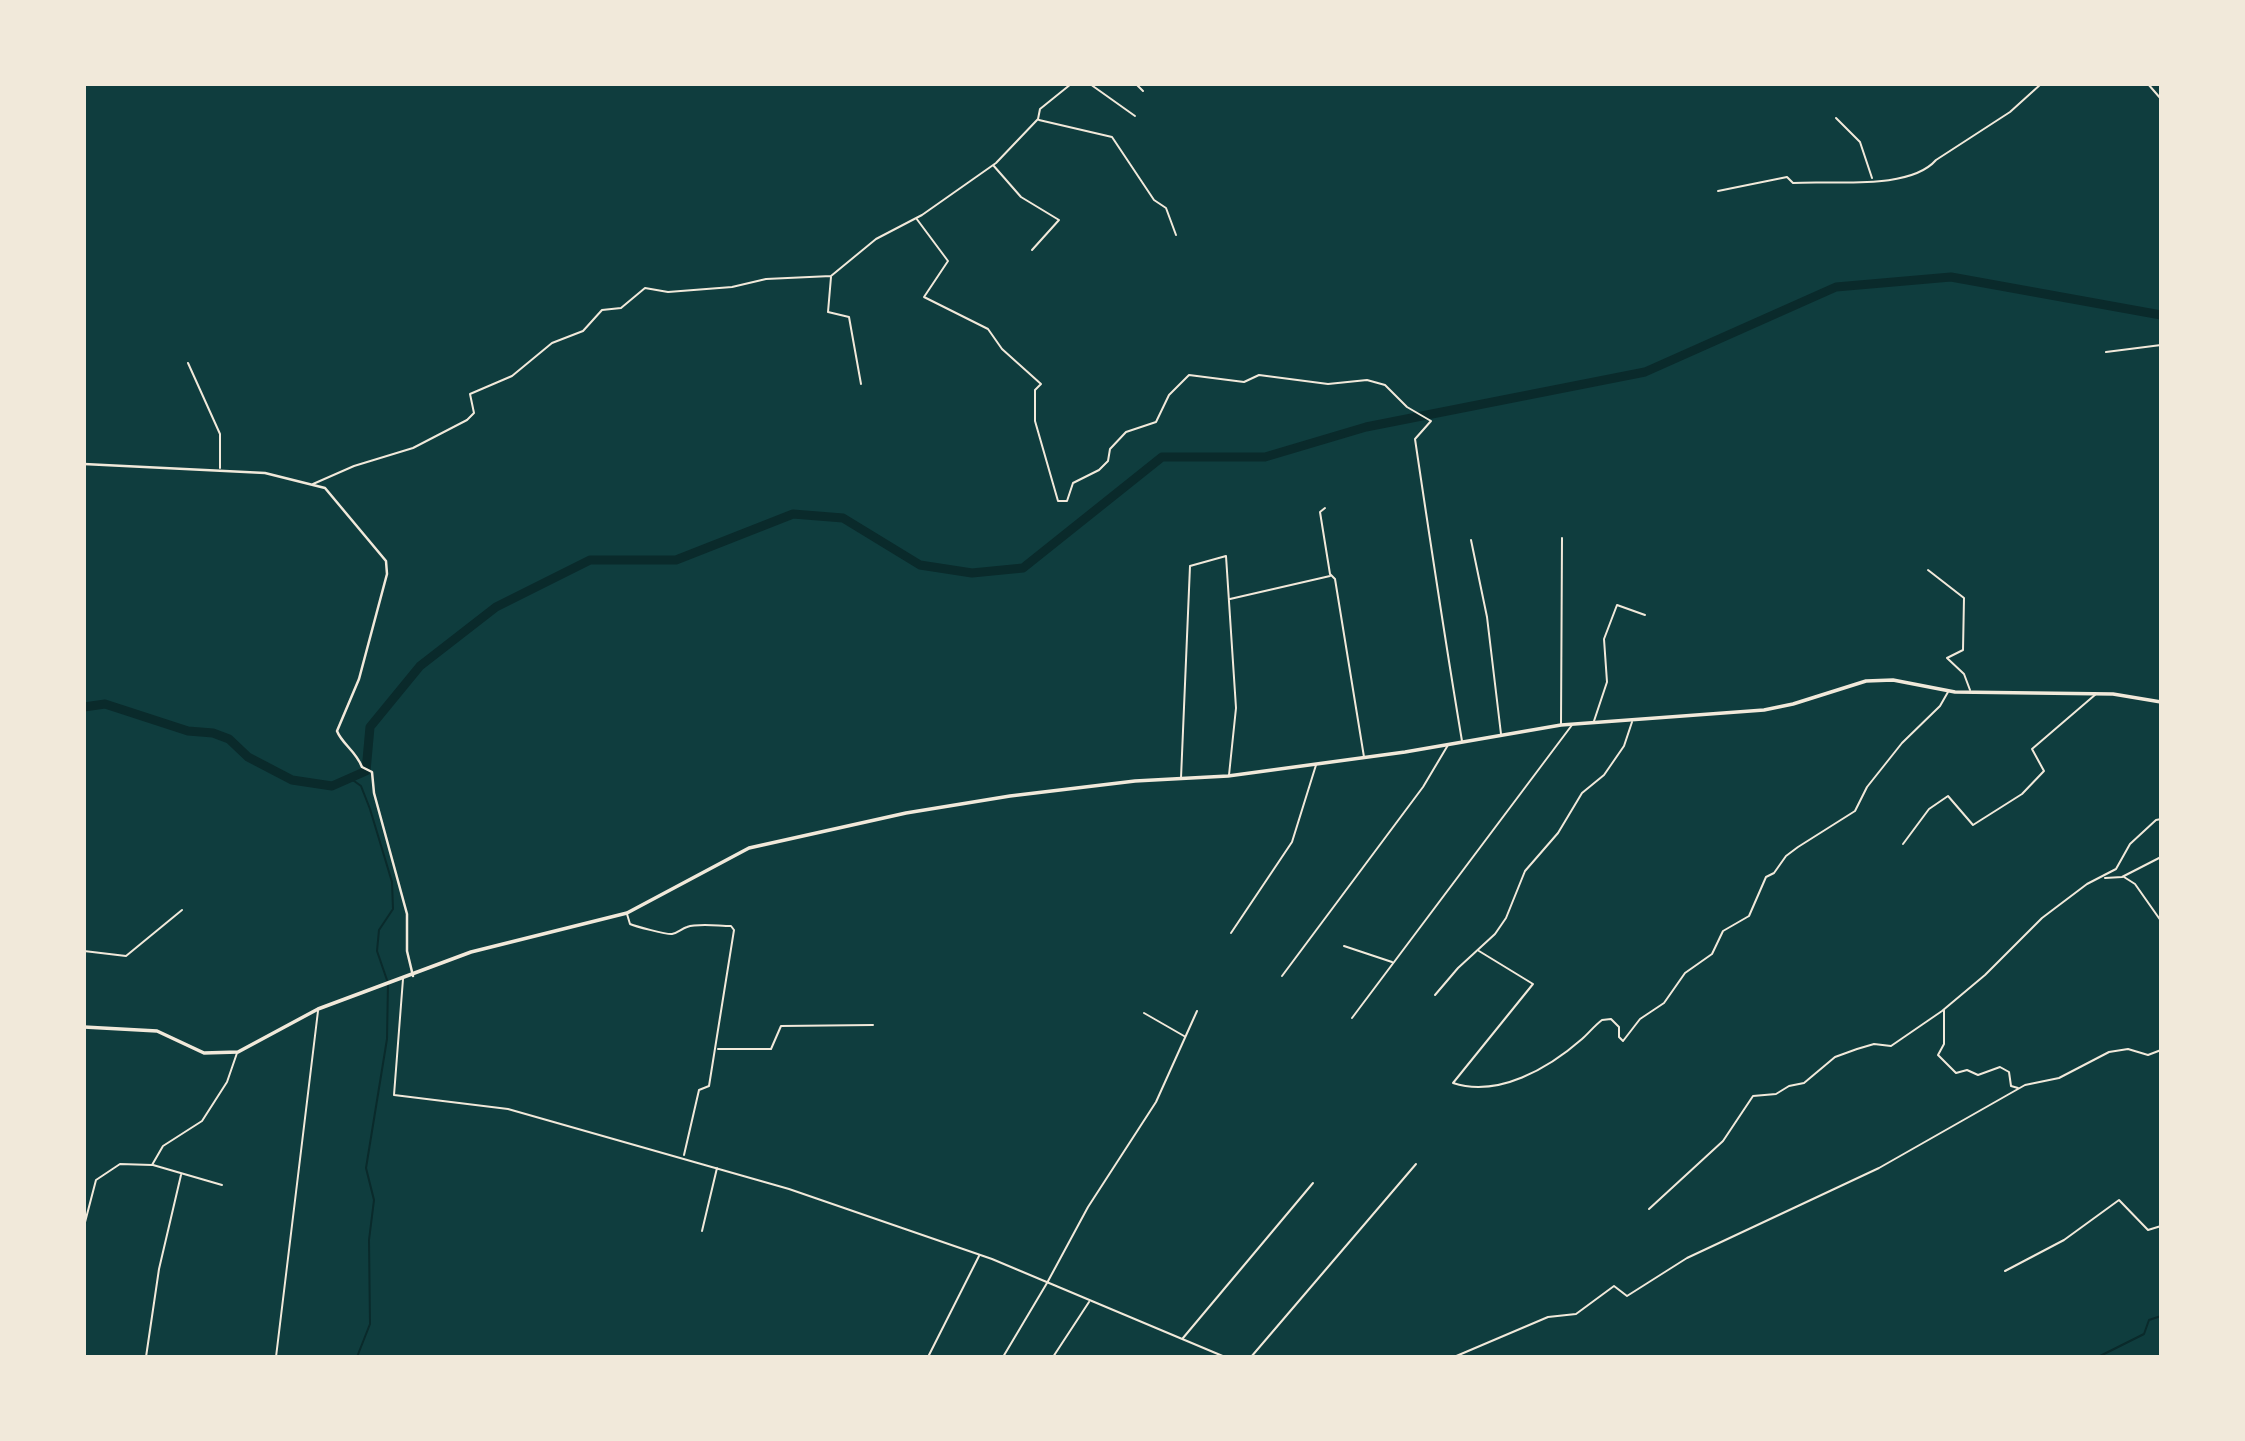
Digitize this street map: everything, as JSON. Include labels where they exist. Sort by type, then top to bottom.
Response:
[{"type":"highway","points":[[84,1027],[157,1031],[204,1053],[238,1052],[318,1009],[413,976],[471,952],[627,912],[749,848],[906,813],[1010,796],[1135,781],[1228,776],[1364,758],[1561,725],[1764,710],[1866,681],[1893,680],[1949,691],[2096,694],[2161,702]]},
{"type":"street","points":[[312,485],[354,466],[413,448],[467,420],[474,413],[470,394],[512,376],[552,343],[583,331],[603,310],[621,308],[645,288],[668,292],[732,287],[765,279],[831,276],[876,239],[916,218],[993,165],[1038,119],[1040,109],[1071,84]]},
{"type":"street","points":[[1090,84],[1135,116]]},
{"type":"street","points":[[1136,84],[1143,90]]},
{"type":"street","points":[[1718,191],[1787,177],[1793,183],[1846,183],[1902,177],[1927,171],[1936,160],[2010,112],[2041,84]]},
{"type":"street","points":[[2148,84],[2161,99]]},
{"type":"street","points":[[1836,118],[1860,142],[1872,179]]},
{"type":"street","points":[[1038,119],[1112,137],[1154,200],[1166,208],[1176,235]]},
{"type":"street","points":[[993,165],[1021,197],[1059,220],[1032,250]]},
{"type":"street","points":[[916,218],[948,261],[924,297],[988,329],[1002,349],[1041,384],[1035,390],[1035,421],[1058,501],[1067,501],[1073,483],[1099,470],[1108,461],[1110,449],[1126,432],[1156,422],[1169,395],[1189,375],[1244,382],[1259,375],[1328,384],[1367,380],[1384,385],[1407,407],[1431,421],[1415,439],[1428,518],[1429,550],[1462,742]]},
{"type":"street","points":[[831,276],[828,312],[849,317],[861,384]]},
{"type":"street","points":[[2106,352],[2161,345]]},
{"type":"street","points":[[188,363],[220,434],[220,470]]},
{"type":"street","points":[[84,464],[265,472],[325,488],[386,561],[387,573],[359,679],[337,731],[356,752],[362,767],[372,772],[374,793],[407,914],[407,951],[413,976]]},
{"type":"street","points":[[1325,508],[1320,512],[1364,758]]},
{"type":"street","points":[[1561,725],[1562,538]]},
{"type":"street","points":[[1471,540],[1487,617],[1501,735]]},
{"type":"street","points":[[1181,780],[1190,566],[1226,556],[1236,708],[1228,776]]},
{"type":"street","points":[[1928,570],[1964,598],[1963,650],[1947,658],[1964,674],[1971,692]]},
{"type":"street","points":[[1229,599],[1333,575]]},
{"type":"street","points":[[1593,722],[1606,681],[1604,639],[1617,605],[1645,615]]},
{"type":"street","points":[[1479,951],[1533,984],[1453,1083],[1466,1087],[1498,1085],[1541,1071],[1602,1020],[1611,1019],[1619,1027],[1619,1037],[1623,1041],[1640,1019],[1664,1003],[1685,973],[1712,954],[1723,931],[1749,916],[1766,877],[1774,873],[1786,856],[1855,811],[1867,787],[1902,743],[1940,706],[1949,691]]},
{"type":"street","points":[[1903,844],[1929,809],[1948,796],[1973,825],[2022,794],[2044,771],[2032,749],[2096,694]]},
{"type":"street","points":[[1435,995],[1458,968],[1479,951],[1506,918],[1525,871],[1558,833],[1582,793],[1604,775],[1624,746],[1633,720]]},
{"type":"street","points":[[1352,1018],[1573,724]]},
{"type":"street","points":[[1282,976],[1423,787],[1448,744]]},
{"type":"street","points":[[1231,933],[1264,888],[1297,832],[1317,764]]},
{"type":"street","points":[[2104,878],[2116,869],[2130,844],[2156,820],[2161,819]]},
{"type":"street","points":[[2122,877],[2161,857]]},
{"type":"street","points":[[1650,1209],[1723,1141],[1753,1096],[1776,1094],[1789,1086],[1804,1083],[1835,1057],[1857,1049],[1874,1044],[1891,1046],[1944,1010],[1985,975],[2042,918],[2087,884],[2104,878],[2129,878],[2161,920]]},
{"type":"street","points":[[84,951],[126,956],[182,910]]},
{"type":"street","points":[[627,912],[630,924],[665,934],[687,926],[733,927],[717,1049],[709,1086],[699,1090],[684,1157]]},
{"type":"street","points":[[1344,946],[1394,963]]},
{"type":"street","points":[[403,979],[394,1095],[508,1109],[717,1167],[980,1255],[1225,1357]]},
{"type":"street","points":[[276,1357],[318,1009]]},
{"type":"street","points":[[1944,1010],[1944,1044],[1938,1055],[1949,1068],[1956,1073],[1967,1070],[1978,1075],[2000,1068],[2008,1072],[2011,1086],[2019,1089]]},
{"type":"street","points":[[1003,1357],[1088,1207],[1156,1102],[1197,1012]]},
{"type":"street","points":[[1144,1013],[1185,1037]]},
{"type":"street","points":[[717,1049],[771,1049],[781,1026],[873,1025]]},
{"type":"street","points":[[1454,1357],[1548,1317],[1576,1314],[1614,1286],[1627,1296],[1687,1258],[1880,1168],[2037,1081],[2059,1078],[2109,1052],[2128,1049],[2148,1055],[2161,1050]]},
{"type":"street","points":[[152,1165],[163,1146],[177,1134],[202,1121],[227,1082],[238,1052]]},
{"type":"street","points":[[84,1226],[96,1180],[120,1164],[152,1165],[222,1185]]},
{"type":"street","points":[[1251,1357],[1416,1164]]},
{"type":"street","points":[[702,1231],[717,1167]]},
{"type":"street","points":[[146,1357],[159,1269],[181,1175]]},
{"type":"street","points":[[1182,1339],[1313,1183]]},
{"type":"street","points":[[2005,1271],[2064,1240],[2119,1200],[2148,1230],[2161,1226]]},
{"type":"street","points":[[928,1357],[980,1255]]},
{"type":"street","points":[[1054,1357],[1090,1301]]},
{"type":"waterway","points":[[84,707],[105,704],[188,731],[213,733],[229,739],[248,757],[292,780],[332,786],[366,771],[370,727],[420,666],[496,607],[590,560],[676,560],[793,514],[843,518],[920,565],[972,573],[1023,568],[1162,457],[1265,457],[1366,427],[1645,372],[1836,287],[1951,277],[2161,315]]},
{"type":"waterway","points":[[350,778],[361,786],[370,809],[392,882],[393,909],[379,930],[377,951],[388,983],[387,1039],[366,1168],[374,1200],[369,1240],[370,1324],[357,1357]]},
{"type":"waterway","points":[[2098,1357],[2144,1334],[2149,1320],[2161,1316]]}]
